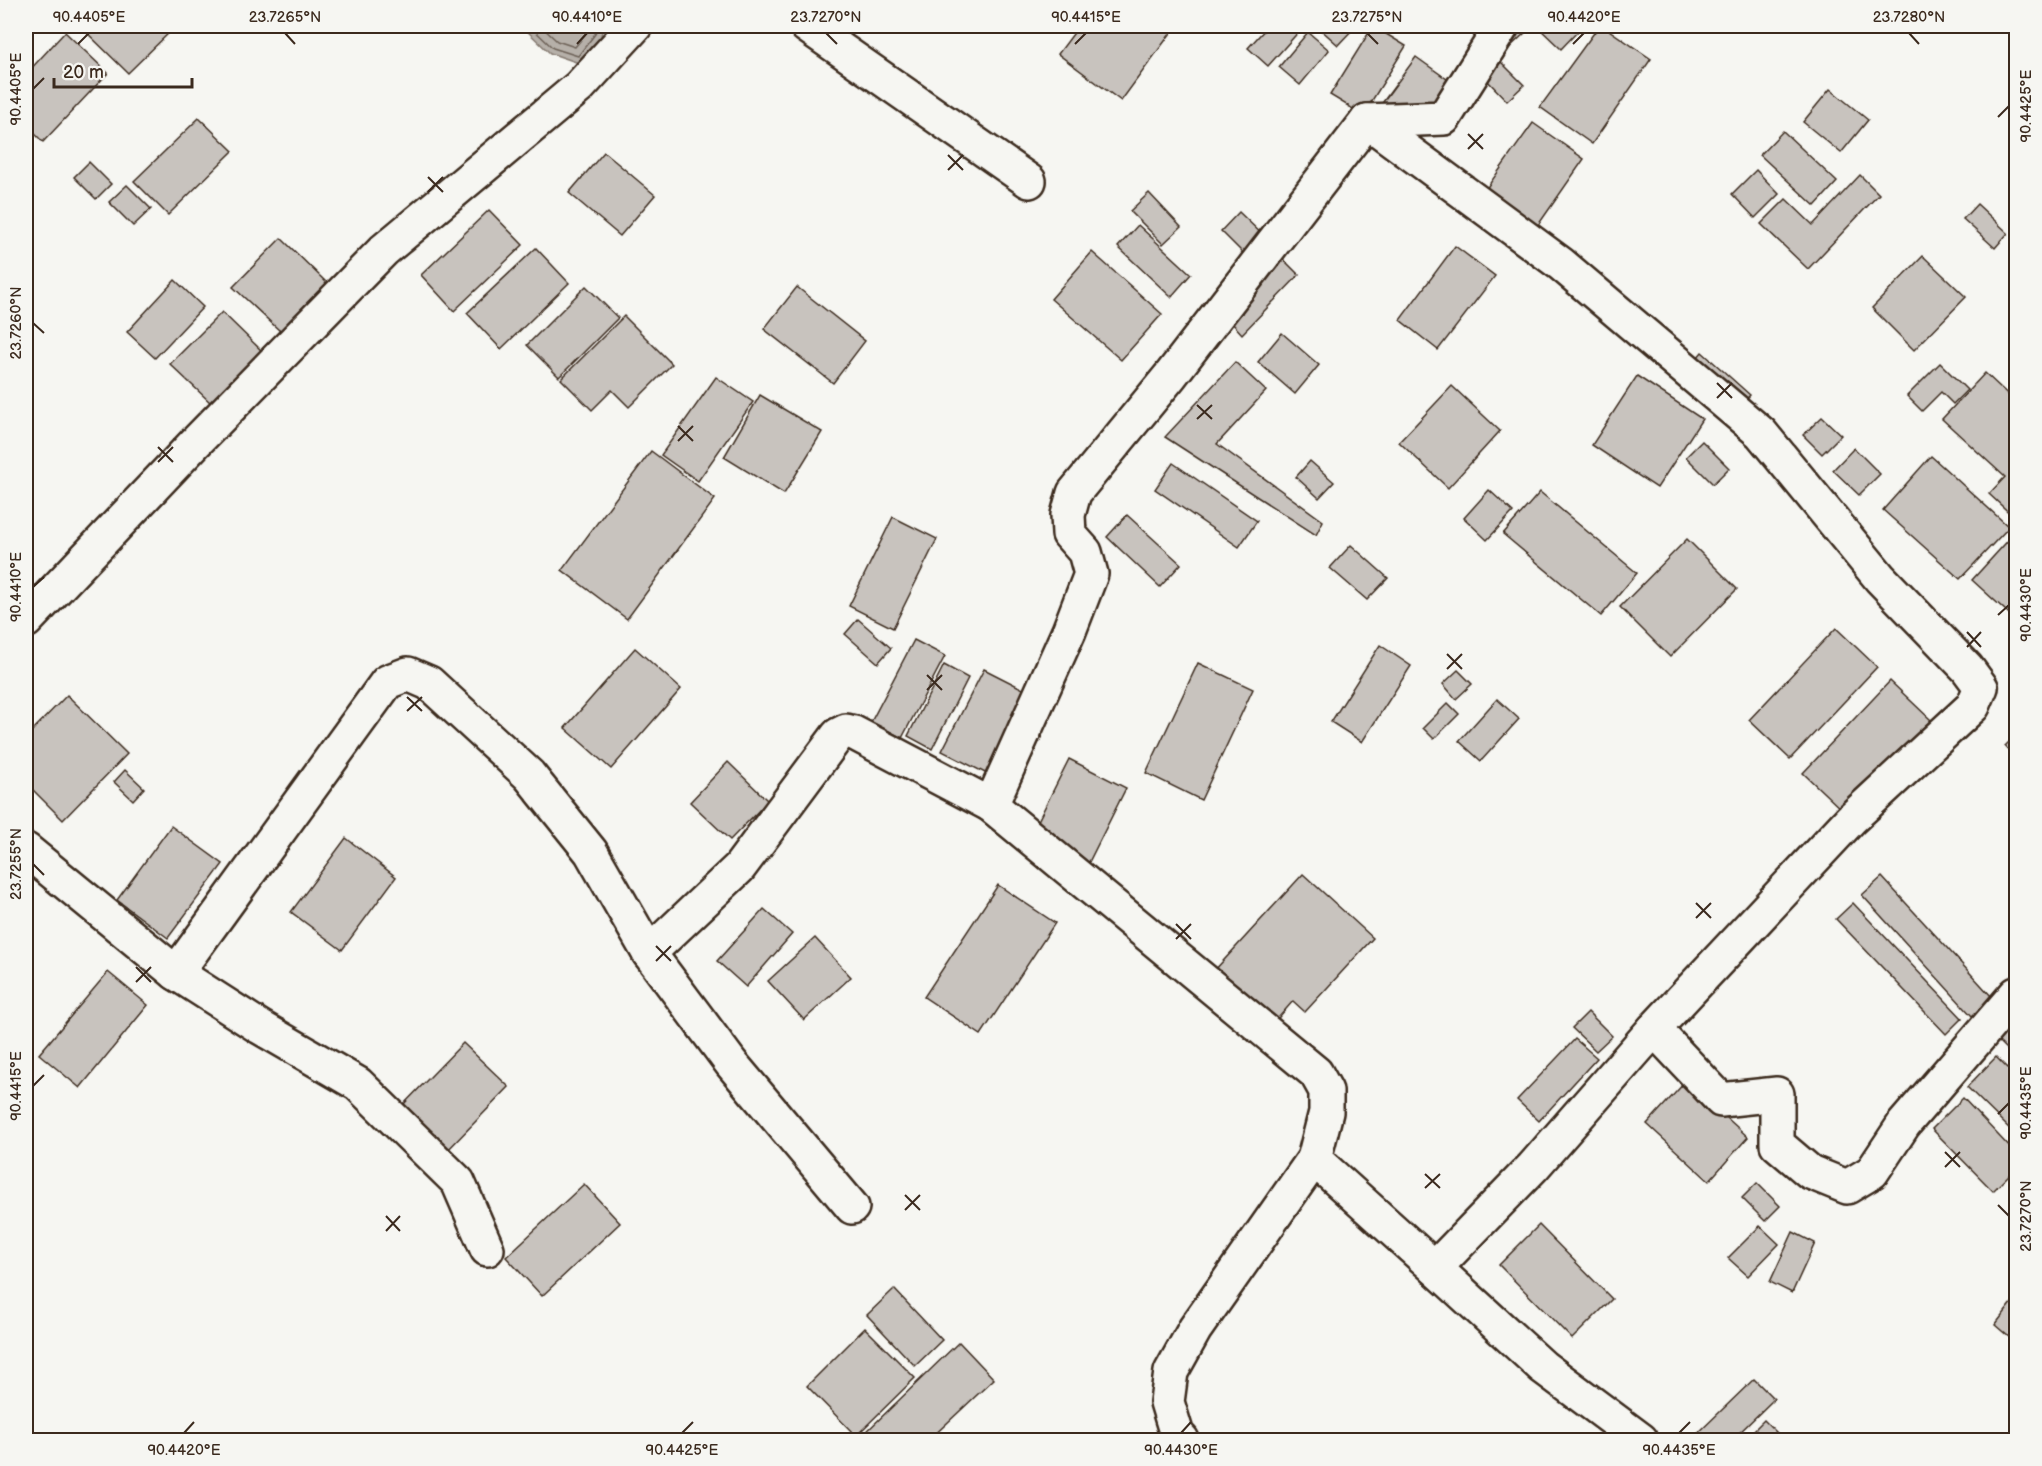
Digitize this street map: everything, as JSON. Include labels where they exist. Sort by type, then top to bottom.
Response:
[{"type":"street","points":[[26,621],[195,443],[384,250],[579,87],[635,26]]},
{"type":"street","points":[[807,26],[1029,181]]},
{"type":"street","points":[[1367,121],[1444,118],[1502,26]]},
{"type":"street","points":[[992,805],[1069,631],[1091,574],[1085,552],[1069,534],[1068,515],[1074,493],[1171,375],[1367,121]]},
{"type":"street","points":[[1367,121],[1561,264],[1761,433],[1880,578],[1967,668],[1981,687],[1973,706],[1851,819],[1654,1029],[1533,1167],[1435,1268]]},
{"type":"street","points":[[176,973],[387,682],[408,674],[429,683],[529,775],[591,852],[649,953],[731,1063],[852,1207]]},
{"type":"street","points":[[649,953],[739,868],[838,735],[846,731],[854,733],[992,805],[1316,1073],[1326,1091],[1326,1112],[1314,1159],[1195,1329],[1172,1372],[1167,1402],[1177,1435],[1182,1440]]},
{"type":"street","points":[[26,850],[176,973],[260,1027],[358,1084],[458,1182],[487,1249]]},
{"type":"street","points":[[1654,1029],[1721,1100],[1777,1094],[1777,1144],[1810,1172],[1847,1187],[1872,1172],[1904,1124],[2016,994]]},
{"type":"street","points":[[1314,1159],[1543,1367],[1641,1440]]},
{"type":"water","points":[[522,26],[603,26],[601,36],[582,64],[550,53]]},
{"type":"building","points":[[80,26],[176,26],[128,73]]},
{"type":"building","points":[[1079,26],[1176,26],[1121,101],[1058,54]]},
{"type":"building","points":[[1268,26],[1300,26],[1302,28],[1268,66],[1248,48]]},
{"type":"building","points":[[1317,26],[1353,26],[1355,27],[1338,45]]},
{"type":"building","points":[[1373,26],[1406,46],[1363,115],[1330,95]]},
{"type":"building","points":[[1504,26],[1522,26],[1527,31],[1508,49],[1494,35]]},
{"type":"building","points":[[1537,26],[1578,26],[1581,28],[1561,49]]},
{"type":"building","points":[[1599,26],[1603,26],[1651,59],[1592,144],[1540,107]]},
{"type":"building","points":[[65,32],[108,73],[43,142],[26,125],[26,74]]},
{"type":"building","points":[[1308,32],[1329,50],[1300,85],[1279,67]]},
{"type":"building","points":[[1416,57],[1458,87],[1412,149],[1371,118]]},
{"type":"building","points":[[1501,62],[1524,85],[1507,101],[1485,78]]},
{"type":"building","points":[[1830,89],[1868,120],[1841,153],[1803,122]]},
{"type":"building","points":[[199,118],[233,151],[168,215],[134,181]]},
{"type":"building","points":[[1533,123],[1584,159],[1525,244],[1473,207]]},
{"type":"building","points":[[1783,131],[1837,182],[1815,206],[1760,155]]},
{"type":"building","points":[[604,152],[655,195],[620,236],[569,193]]},
{"type":"building","points":[[89,162],[111,184],[96,199],[74,177]]},
{"type":"building","points":[[1756,170],[1779,194],[1755,218],[1732,194]]},
{"type":"building","points":[[1860,175],[1879,194],[1808,269],[1761,224],[1786,199],[1813,225]]},
{"type":"building","points":[[127,185],[151,209],[133,226],[109,202]]},
{"type":"building","points":[[1149,193],[1181,227],[1163,244],[1130,211]]},
{"type":"building","points":[[1977,204],[2008,233],[1995,248],[1963,219]]},
{"type":"building","points":[[489,210],[523,245],[454,311],[421,275]]},
{"type":"building","points":[[1239,212],[1270,242],[1252,262],[1221,231]]},
{"type":"building","points":[[1138,225],[1191,274],[1171,297],[1118,247]]},
{"type":"building","points":[[281,238],[327,283],[280,331],[233,287]]},
{"type":"building","points":[[1269,245],[1299,275],[1242,334],[1232,323],[1242,313],[1233,304]]},
{"type":"building","points":[[1455,246],[1495,276],[1438,350],[1400,320]]},
{"type":"building","points":[[536,248],[569,283],[501,349],[467,313]]},
{"type":"building","points":[[1092,252],[1162,314],[1121,360],[1051,299]]},
{"type":"building","points":[[1923,256],[1966,297],[1914,350],[1872,308]]},
{"type":"building","points":[[175,280],[203,307],[155,358],[127,332]]},
{"type":"building","points":[[586,286],[618,318],[559,377],[527,345]]},
{"type":"building","points":[[797,287],[865,341],[833,383],[764,329]]},
{"type":"building","points":[[222,312],[263,352],[212,404],[170,364]]},
{"type":"building","points":[[624,316],[672,364],[629,407],[612,390],[592,410],[561,379]]},
{"type":"building","points":[[1282,333],[1319,365],[1295,394],[1258,362]]},
{"type":"building","points":[[1702,352],[1750,395],[1735,412],[1687,370]]},
{"type":"building","points":[[1235,362],[1266,391],[1217,444],[1323,521],[1316,535],[1165,437]]},
{"type":"building","points":[[1940,363],[1967,390],[1953,404],[1941,392],[1922,411],[1907,396]]},
{"type":"building","points":[[1985,373],[2016,402],[2016,519],[1989,494],[2005,477],[1942,419]]},
{"type":"building","points":[[1637,376],[1702,419],[1657,488],[1592,445]]},
{"type":"building","points":[[716,377],[753,402],[698,481],[661,455]]},
{"type":"building","points":[[1452,386],[1500,431],[1448,488],[1399,442]]},
{"type":"building","points":[[760,395],[822,432],[784,494],[724,457]]},
{"type":"building","points":[[1822,417],[1841,435],[1822,454],[1803,435]]},
{"type":"building","points":[[1702,441],[1729,468],[1713,484],[1686,457]]},
{"type":"building","points":[[1854,448],[1880,474],[1859,495],[1833,470]]},
{"type":"building","points":[[651,451],[715,499],[627,619],[562,570]]},
{"type":"building","points":[[1931,456],[2009,527],[1960,579],[1883,510]]},
{"type":"building","points":[[1310,461],[1334,482],[1319,498],[1296,477]]},
{"type":"building","points":[[1173,463],[1257,521],[1239,547],[1155,489]]},
{"type":"building","points":[[1489,490],[1513,512],[1487,540],[1464,518]]},
{"type":"building","points":[[1540,492],[1637,573],[1601,616],[1503,534]]},
{"type":"building","points":[[1127,515],[1181,564],[1160,587],[1107,537]]},
{"type":"building","points":[[893,517],[937,539],[893,628],[849,606]]},
{"type":"building","points":[[2014,534],[2016,537],[2016,620],[1972,580]]},
{"type":"building","points":[[1687,539],[1737,589],[1670,657],[1620,607]]},
{"type":"building","points":[[1351,545],[1388,578],[1367,600],[1330,568]]},
{"type":"building","points":[[858,619],[891,648],[878,663],[845,634]]},
{"type":"building","points":[[1836,628],[1877,667],[1790,759],[1749,720]]},
{"type":"building","points":[[914,640],[945,656],[902,738],[871,722]]},
{"type":"building","points":[[1380,645],[1411,666],[1362,742],[1331,722]]},
{"type":"building","points":[[635,648],[681,689],[611,769],[565,728]]},
{"type":"building","points":[[1198,663],[1253,689],[1201,800],[1146,773]]},
{"type":"building","points":[[944,665],[968,678],[932,749],[908,736]]},
{"type":"building","points":[[984,669],[1041,698],[999,780],[942,751]]},
{"type":"building","points":[[1458,670],[1472,684],[1456,699],[1443,684]]},
{"type":"building","points":[[1890,681],[1931,720],[1844,812],[1803,773]]},
{"type":"building","points":[[67,695],[127,754],[63,820],[26,783],[26,737]]},
{"type":"building","points":[[1497,699],[1519,719],[1481,761],[1459,741]]},
{"type":"building","points":[[1448,703],[1459,714],[1434,739],[1423,728]]},
{"type":"building","points":[[2016,735],[2016,759],[2005,746]]},
{"type":"building","points":[[1069,759],[1126,788],[1085,870],[1028,841]]},
{"type":"building","points":[[728,762],[768,801],[730,840],[690,802]]},
{"type":"building","points":[[125,770],[144,788],[133,800],[114,782]]},
{"type":"building","points":[[171,826],[223,864],[168,938],[117,900]]},
{"type":"building","points":[[346,838],[396,877],[342,950],[291,912]]},
{"type":"building","points":[[1303,874],[1373,938],[1305,1012],[1293,1001],[1273,1024],[1214,971]]},
{"type":"building","points":[[1882,877],[1992,997],[1972,1016],[1862,895]]},
{"type":"building","points":[[998,885],[1055,923],[981,1035],[924,997]]},
{"type":"building","points":[[1853,903],[1962,1018],[1946,1034],[1836,919]]},
{"type":"building","points":[[764,909],[792,934],[746,987],[717,961]]},
{"type":"building","points":[[815,938],[851,977],[804,1020],[768,981]]},
{"type":"building","points":[[108,972],[148,1005],[80,1088],[39,1054]]},
{"type":"building","points":[[1588,1012],[1612,1036],[1596,1051],[1572,1028]]},
{"type":"building","points":[[2016,1013],[2016,1059],[1993,1036]]},
{"type":"building","points":[[1575,1039],[1597,1058],[1539,1121],[1517,1100]]},
{"type":"building","points":[[463,1043],[509,1087],[445,1153],[399,1109]]},
{"type":"building","points":[[1996,1057],[2016,1077],[2016,1135],[1967,1087]]},
{"type":"building","points":[[1686,1081],[1748,1137],[1709,1181],[1647,1124]]},
{"type":"building","points":[[1963,1098],[2016,1154],[2016,1168],[1993,1191],[1932,1129]]},
{"type":"building","points":[[1757,1183],[1780,1206],[1765,1221],[1742,1198]]},
{"type":"building","points":[[584,1184],[620,1223],[542,1296],[506,1257]]},
{"type":"building","points":[[1539,1225],[1612,1299],[1572,1339],[1499,1265]]},
{"type":"building","points":[[1760,1226],[1779,1244],[1748,1276],[1728,1258]]},
{"type":"building","points":[[1793,1232],[1815,1243],[1792,1293],[1770,1282]]},
{"type":"building","points":[[894,1289],[942,1340],[915,1366],[867,1315]]},
{"type":"building","points":[[2016,1298],[2016,1343],[1995,1325]]},
{"type":"building","points":[[865,1328],[915,1378],[856,1436],[807,1386]]},
{"type":"building","points":[[959,1342],[994,1379],[929,1440],[866,1440],[862,1436]]},
{"type":"building","points":[[1754,1379],[1774,1399],[1732,1440],[1698,1440],[1695,1436]]},
{"type":"building","points":[[1764,1420],[1784,1440],[1744,1440]]}]
